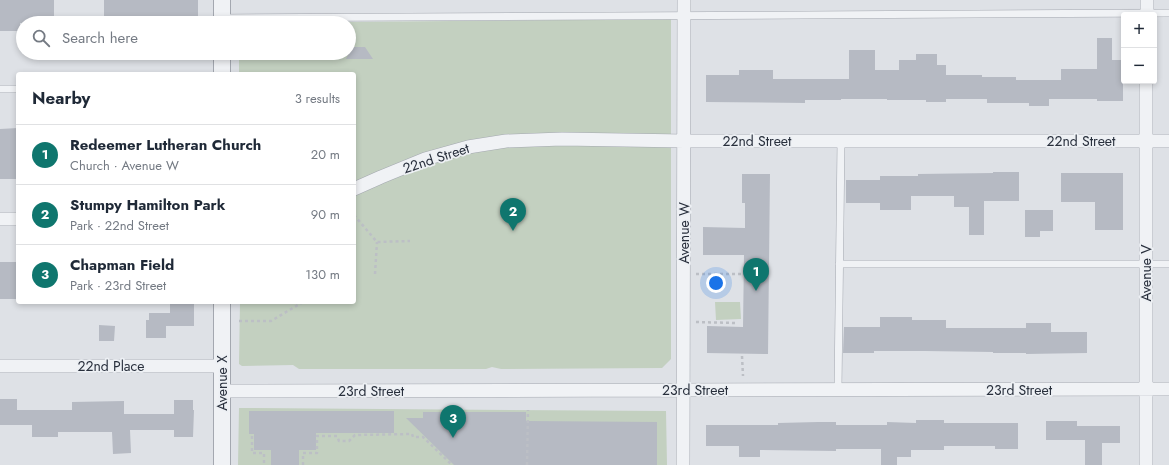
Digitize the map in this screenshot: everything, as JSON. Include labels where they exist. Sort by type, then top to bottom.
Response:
[{"type":"street","points":[[222,0],[222,16]]},
{"type":"street","name":"Avenue W","points":[[683,465],[684,0]]},
{"type":"street","points":[[222,60],[222,72]]},
{"type":"street","name":"Avenue V","points":[[1146,84],[1146,465]]},
{"type":"street","name":"22nd Street","points":[[356,188],[381,176],[425,159],[468,147],[506,141],[562,139],[684,141],[1169,141]]},
{"type":"street","points":[[0,219],[16,219]]},
{"type":"street","name":"Avenue X","points":[[222,304],[222,465]]},
{"type":"street","name":"22nd Place","points":[[0,366],[222,366]]},
{"type":"street","name":"23rd Street","points":[[222,391],[1169,389]]},
{"type":"lane","points":[[356,19],[1146,9],[1169,13]]},
{"type":"lane","points":[[0,89],[16,89]]},
{"type":"lane","points":[[838,390],[841,141]]},
{"type":"lane","points":[[839,264],[1169,264]]},
{"type":"path","points":[[356,217],[377,242],[375,274]]},
{"type":"path","points":[[377,242],[410,241]]},
{"type":"path","points":[[684,274],[741,274]]},
{"type":"path","points":[[239,321],[271,321],[300,304]]},
{"type":"path","points":[[684,322],[736,323]]},
{"type":"path","points":[[742,356],[745,390]]},
{"type":"path","points":[[527,465],[528,410]]},
{"type":"path","points":[[303,465],[303,453],[317,453],[317,436],[337,436],[339,441],[348,441],[355,435],[412,434],[413,437],[423,437],[452,465]]},
{"type":"path","points":[[252,436],[252,453],[264,453],[264,465]]},
{"type":"green space","points":[[671,19],[671,359],[662,368],[501,369],[492,367],[486,369],[299,369],[293,365],[242,366],[239,364],[240,304],[356,304],[356,72],[239,72],[239,60],[356,60],[356,22]]},
{"type":"green space","points":[[715,302],[740,302],[741,319],[716,320]]},
{"type":"green space","points":[[239,408],[666,411],[667,465],[238,465]]},
{"type":"building","points":[[0,0],[54,0],[54,16],[16,16],[16,31],[0,31]]},
{"type":"building","points":[[104,0],[198,0],[198,16],[104,16]]},
{"type":"building","points":[[1097,38],[1112,38],[1112,60],[1121,60],[1123,101],[1097,101],[1097,99],[1049,99],[1049,106],[1029,106],[1029,103],[987,103],[987,99],[946,99],[946,102],[926,102],[926,100],[841,99],[805,100],[805,103],[706,102],[706,75],[739,75],[739,70],[773,70],[773,79],[849,79],[849,50],[875,50],[875,70],[899,70],[899,60],[916,60],[916,54],[937,54],[937,65],[946,65],[946,75],[1016,77],[1016,80],[1061,80],[1061,69],[1097,69]]},
{"type":"building","points":[[356,47],[365,47],[373,59],[356,59]]},
{"type":"building","points":[[16,128],[16,179],[0,179],[0,129]]},
{"type":"building","points":[[1019,172],[1019,201],[984,201],[984,235],[969,235],[969,207],[954,207],[954,196],[911,196],[911,210],[880,210],[880,203],[846,203],[846,180],[880,180],[880,176],[918,176],[918,174]]},
{"type":"building","points":[[1061,173],[1123,173],[1123,230],[1095,230],[1095,202],[1061,202]]},
{"type":"building","points":[[742,174],[770,174],[768,354],[707,353],[707,326],[743,327],[744,255],[703,255],[703,227],[745,228],[745,203],[742,203]]},
{"type":"building","points":[[1025,210],[1053,210],[1053,231],[1040,231],[1040,237],[1025,237]]},
{"type":"building","points":[[0,262],[16,262],[16,299],[0,299]]},
{"type":"building","points":[[170,304],[194,304],[194,326],[166,326],[166,338],[146,338],[146,320],[149,320],[149,313],[170,313]]},
{"type":"building","points":[[880,317],[912,317],[912,320],[946,320],[946,328],[1026,328],[1026,323],[1051,323],[1051,332],[1087,332],[1087,353],[1026,354],[993,352],[874,351],[874,353],[843,353],[844,327],[880,327]]},
{"type":"building","points":[[99,325],[115,326],[114,341],[99,341]]},
{"type":"building","points":[[0,399],[17,399],[17,410],[72,410],[72,402],[124,401],[124,414],[174,414],[174,400],[193,400],[193,437],[174,437],[174,430],[130,430],[131,453],[113,454],[112,432],[58,432],[58,437],[32,437],[32,425],[0,425]]},
{"type":"building","points":[[249,411],[394,411],[394,433],[316,433],[316,450],[299,450],[299,465],[271,465],[271,450],[254,450],[254,434],[249,434]]},
{"type":"building","points":[[423,412],[526,412],[526,421],[657,422],[657,465],[454,465],[406,418],[423,418]]},
{"type":"building","points":[[916,420],[944,420],[944,423],[1018,423],[1018,449],[995,449],[995,446],[944,446],[944,450],[911,450],[911,457],[897,457],[897,465],[881,465],[881,449],[836,449],[836,451],[760,450],[760,457],[739,457],[739,446],[706,446],[706,425],[778,425],[778,423],[836,422],[836,425],[887,425],[887,422],[916,423]]},
{"type":"building","points":[[1046,421],[1077,421],[1077,426],[1120,426],[1120,443],[1102,443],[1102,465],[1085,465],[1085,440],[1046,440]]},
{"type":"place","name":"Stumpy Hamilton Park","points":[[513,231]]},
{"type":"place","name":"Redeemer Lutheran Church","points":[[756,291]]},
{"type":"place","name":"Chapman Field","points":[[453,438]]}]
